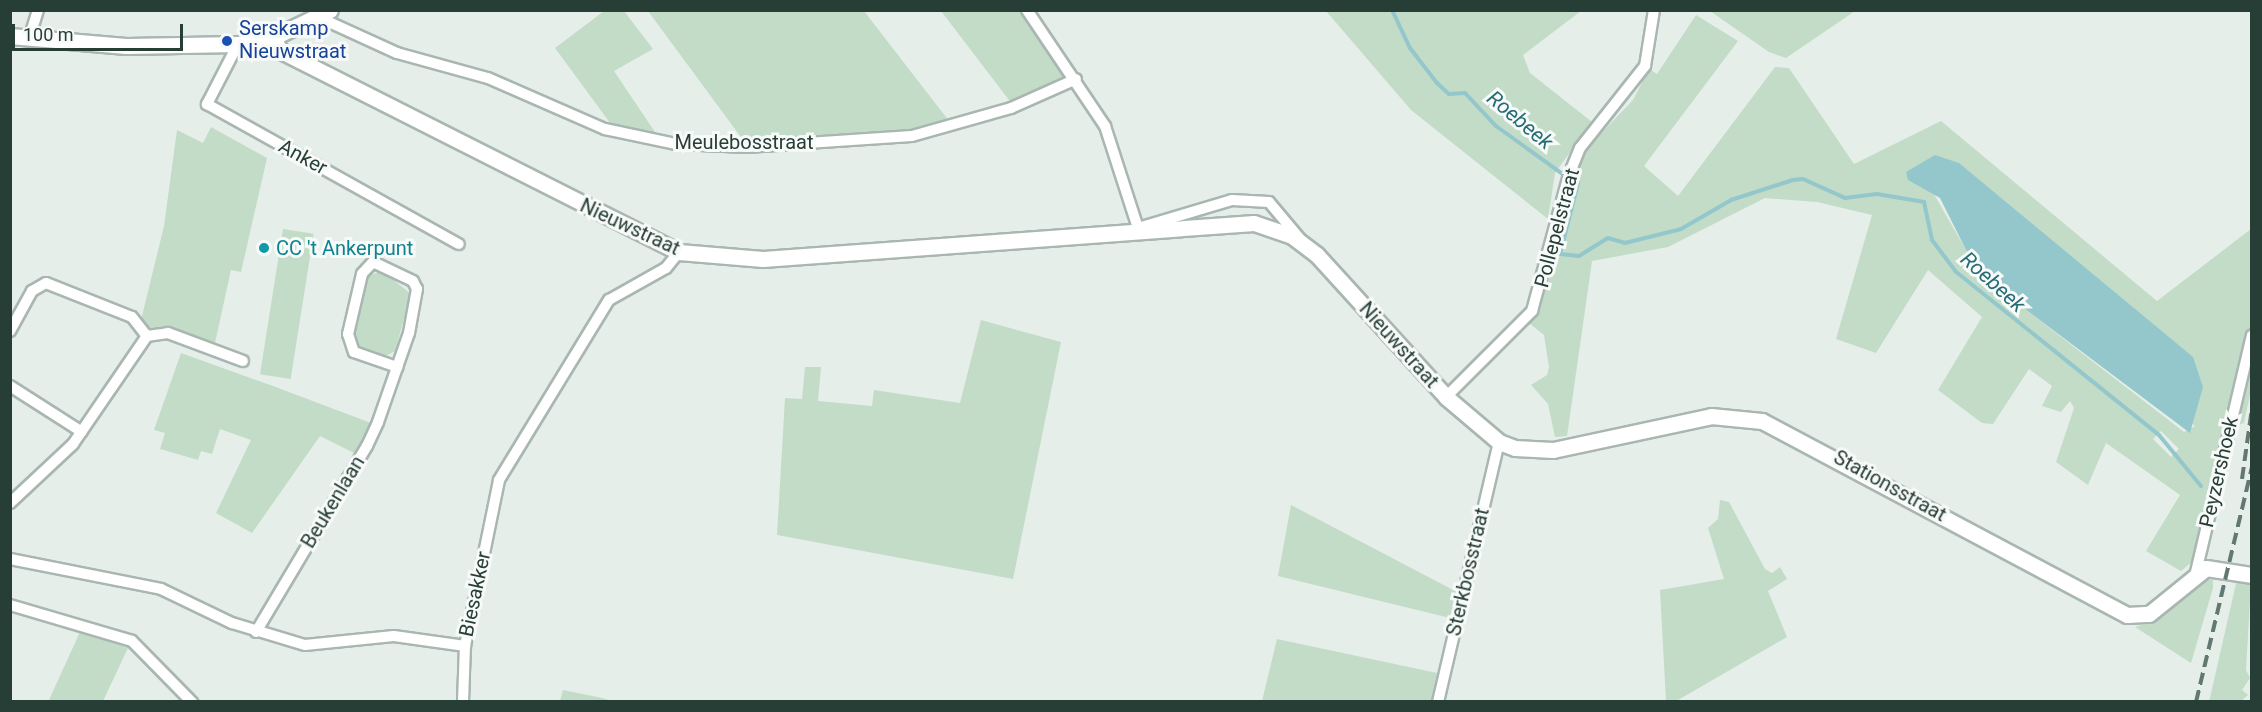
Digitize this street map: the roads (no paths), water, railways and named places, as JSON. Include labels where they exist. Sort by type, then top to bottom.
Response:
[{"type":"street","points":[[30,36],[38,10]]},
{"type":"street","points":[[1027,10],[1076,79],[1117,154],[1138,228]]},
{"type":"street","name":"Pollepelstraat","points":[[1446,397],[1532,311],[1569,175],[1580,148],[1645,66],[1654,10]]},
{"type":"street","points":[[10,36],[126,46],[238,44],[273,37],[324,14]]},
{"type":"street","name":"Meulebosstraat","points":[[324,14],[398,53],[488,78],[604,129],[676,144],[747,147],[912,136],[1011,108],[1076,79]]},
{"type":"street","name":"Nieuwstraat","points":[[273,37],[279,50],[679,252],[762,259],[1138,228],[1254,222],[1303,244]]},
{"type":"street","name":"Anker","points":[[238,44],[207,104],[459,244]]},
{"type":"street","name":"Nieuwstraat","points":[[1138,228],[1232,200],[1269,202],[1303,244],[1446,397],[1499,442]]},
{"type":"street","name":"Biesakker","points":[[10,559],[161,589],[256,632],[305,645],[402,636],[465,646],[503,473],[609,300],[666,267],[679,252]]},
{"type":"street","name":"Beukenlaan","points":[[256,632],[367,446],[397,367],[417,289],[413,281],[373,262],[362,274],[348,334],[354,352],[397,367]]},
{"type":"street","points":[[10,331],[32,291],[46,283],[132,317],[147,336]]},
{"type":"street","points":[[10,503],[82,432],[147,336],[168,333],[243,361]]},
{"type":"street","name":"Peyzershoek","points":[[2196,572],[2252,336]]},
{"type":"street","points":[[10,386],[82,432]]},
{"type":"street","name":"Stationsstraat","points":[[1499,442],[1531,451],[1553,450],[1681,420],[1711,416],[1762,422],[2127,615],[2149,614],[2196,572]]},
{"type":"street","name":"Sterkbosstraat","points":[[1438,702],[1499,442]]},
{"type":"street","points":[[2196,572],[2216,567],[2252,575]]},
{"type":"street","points":[[10,604],[132,641],[192,702]]},
{"type":"street","points":[[463,702],[465,646]]},
{"type":"water","points":[[1935,155],[1959,163],[2193,357],[2203,387],[2190,433],[2021,306],[1966,250],[1940,198],[1908,180],[1906,172]]},
{"type":"waterway","name":"Roebeek","points":[[1392,10],[1410,48],[1437,83],[1449,94],[1465,93],[1496,126],[1564,175]]},
{"type":"waterway","name":"Roebeek","points":[[1574,178],[1578,183],[1560,254],[1579,256],[1608,238],[1625,243],[1681,229],[1731,200],[1793,180],[1803,179],[1845,198],[1877,194],[1924,202],[1932,240],[1955,271],[2159,435],[2201,486]]},
{"type":"railway","points":[[2242,479],[2252,408]]},
{"type":"railway","points":[[2196,702],[2252,467]]},
{"type":"place","name":"Serskamp Nieuwstraat","points":[[227,41]]},
{"type":"place","name":"CC 't Ankerpunt","points":[[264,248]]}]
